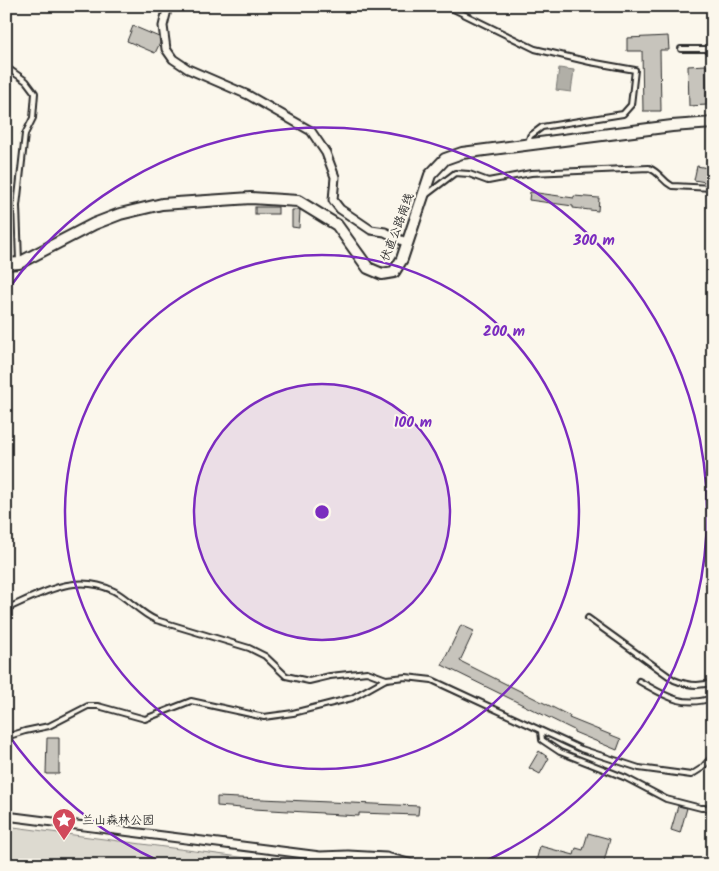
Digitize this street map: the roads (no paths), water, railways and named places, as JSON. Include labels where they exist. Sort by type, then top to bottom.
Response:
[{"type":"main road","name":"伏直公路南线","points":[[6,264],[19,263],[94,224],[120,214],[162,204],[251,198],[298,201],[336,225],[368,268],[382,274],[394,272],[402,259],[430,175],[446,159],[462,153],[528,144],[672,126],[713,123]]},
{"type":"street","points":[[168,6],[163,26],[166,49],[173,59],[188,69],[248,95],[311,131],[326,153],[335,177],[333,200],[340,209],[372,230],[385,232],[407,243]]},
{"type":"street","points":[[6,816],[320,856],[386,857],[416,865]]},
{"type":"lane","points":[[447,6],[535,49],[635,70],[631,105],[623,114],[542,127],[530,136],[528,144]]},
{"type":"lane","points":[[682,49],[713,49]]},
{"type":"lane","points":[[6,67],[26,81],[35,93],[32,118],[25,134],[17,206],[19,263]]},
{"type":"lane","points":[[422,198],[455,174],[469,174],[488,181],[531,174],[649,168],[659,172],[666,183],[672,186],[713,188]]},
{"type":"lane","points":[[6,609],[36,595],[68,584],[97,585],[118,594],[145,615],[156,620],[249,648],[265,656],[286,676],[309,681],[330,676],[366,672],[386,679]]},
{"type":"lane","points":[[588,618],[674,680],[682,684],[694,685],[713,682]]},
{"type":"lane","points":[[6,736],[25,730],[49,726],[88,706],[98,706],[146,719],[190,700],[264,717],[293,713],[352,698],[386,679],[406,677],[432,680],[580,749],[639,768],[691,775],[702,768],[713,756]]},
{"type":"lane","points":[[639,681],[664,695],[687,703],[702,702],[713,698]]},
{"type":"lane","points":[[541,731],[542,740],[560,752],[626,778],[666,798],[701,808],[713,808]]},
{"type":"place","name":"兰山森林公园","points":[[64,841]]}]
